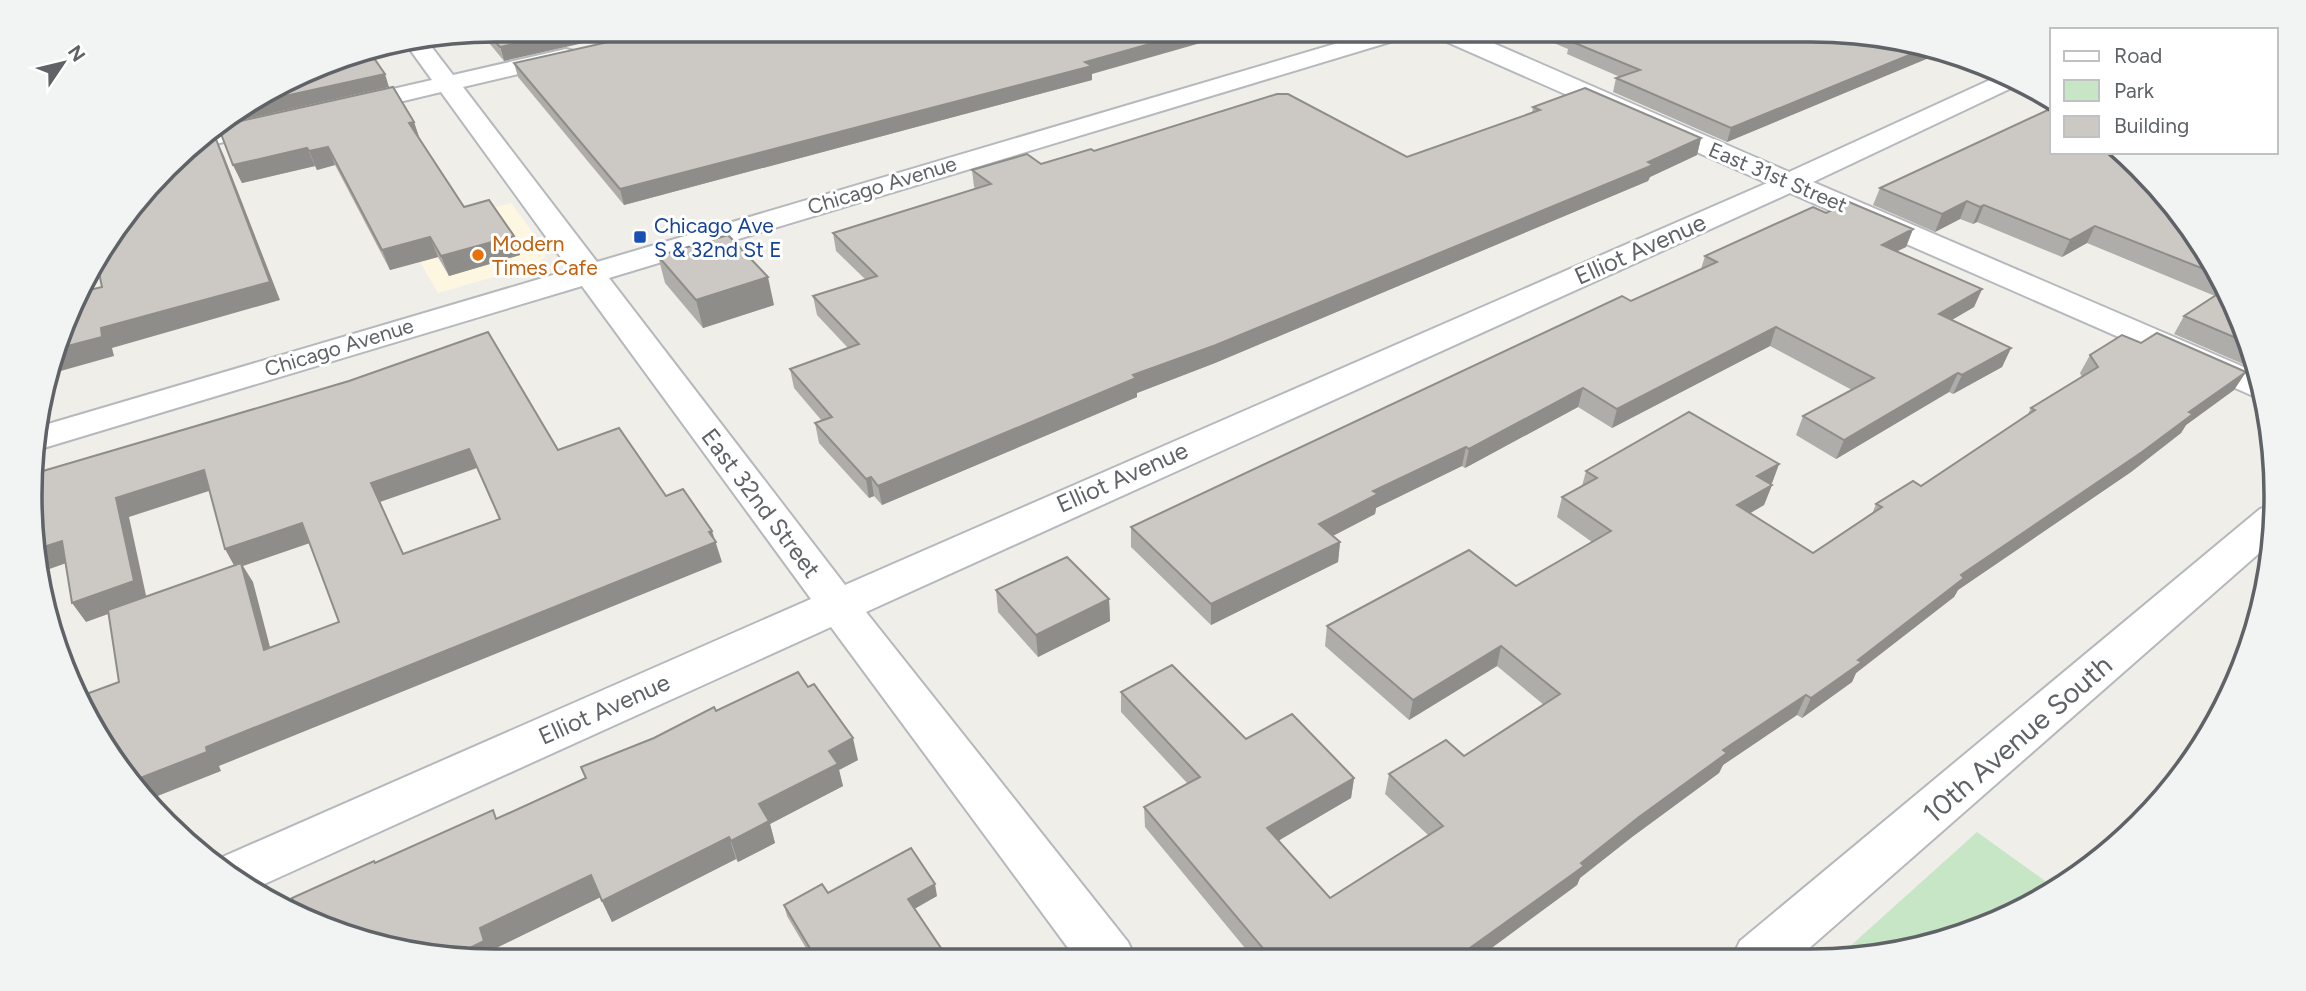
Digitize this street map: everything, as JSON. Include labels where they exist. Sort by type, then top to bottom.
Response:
[{"type":"street","name":"Chicago Avenue","points":[[46,437],[1365,42]]},
{"type":"street","name":"East 31st Street","points":[[1467,42],[2250,382]]},
{"type":"street","name":"East 32nd Street","points":[[421,49],[1101,949]]},
{"type":"street","points":[[327,111],[587,51]]},
{"type":"street","name":"Elliot Avenue","points":[[241,871],[1790,182],[2000,84]]},
{"type":"street","points":[[220,135],[300,117]]},
{"type":"street","name":"10th Avenue South","points":[[1770,949],[1945,802],[2263,528]]},
{"type":"shaded area","points":[[511,203],[546,250],[545,257],[535,265],[438,293],[403,232]]},
{"type":"green space","points":[[1977,832],[2047,882],[2011,902],[1956,925],[1899,940],[1849,947]]},
{"type":"building","points":[[496,42],[523,42],[500,47]]},
{"type":"building","points":[[608,42],[1157,42],[1085,62],[1092,66],[620,189],[514,63]]},
{"type":"building","points":[[1572,42],[1840,43],[1912,54],[1731,128],[1616,78],[1640,70]]},
{"type":"building","points":[[374,58],[385,74],[280,97],[322,77]]},
{"type":"building","points":[[393,87],[414,122],[409,123],[464,207],[489,200],[514,236],[441,256],[430,237],[382,250],[328,147],[309,151],[307,148],[233,165],[221,134],[240,121]]},
{"type":"building","points":[[1585,88],[1701,138],[1648,162],[1653,165],[1216,345],[1133,375],[1136,378],[878,486],[871,477],[866,479],[815,423],[832,417],[790,369],[859,344],[813,296],[877,276],[833,233],[991,184],[972,170],[1027,154],[1041,164],[1091,149],[1094,151],[1277,94],[1288,94],[1407,157],[1540,110],[1533,107]]},
{"type":"building","points":[[2048,110],[2050,154],[2109,154],[2170,219],[2203,269],[2095,226],[2070,240],[1984,205],[1980,207],[1967,201],[1942,214],[1880,188]]},
{"type":"building","points":[[215,139],[270,282],[101,328],[102,337],[68,346],[92,289],[102,287],[100,275],[118,244],[155,196]]},
{"type":"building","points":[[1849,202],[1913,229],[1882,245],[1982,289],[1939,314],[2011,348],[1962,375],[1958,373],[1844,440],[1803,416],[1874,378],[1776,327],[1617,409],[1583,388],[1469,449],[1466,447],[1373,491],[1378,494],[1319,524],[1340,542],[1211,604],[1131,527],[1622,296],[1631,301],[1717,262],[1705,256],[1813,207],[1826,213]]},
{"type":"building","points":[[728,235],[768,277],[696,300],[658,256]]},
{"type":"building","points":[[2217,295],[2235,338],[2184,316]]},
{"type":"building","points":[[488,332],[558,450],[619,428],[666,496],[683,489],[712,531],[709,532],[716,542],[206,747],[207,752],[141,778],[118,747],[88,693],[119,682],[108,610],[241,563],[264,650],[339,622],[302,523],[225,549],[204,470],[116,498],[134,581],[72,603],[62,541],[45,546],[43,471],[349,381]],"holes":[[[469,449],[500,519],[403,554],[371,483]]]},
{"type":"building","points":[[2157,333],[2246,372],[2189,412],[2193,414],[2142,452],[1961,575],[1964,578],[1858,660],[1862,662],[1811,698],[1806,695],[1723,750],[1727,753],[1639,817],[1581,863],[1584,866],[1469,949],[1264,949],[1144,807],[1200,777],[1121,692],[1172,665],[1246,739],[1292,714],[1354,778],[1267,828],[1330,898],[1443,826],[1389,774],[1446,740],[1464,756],[1560,694],[1501,646],[1413,700],[1327,626],[1469,550],[1516,586],[1611,531],[1562,497],[1597,478],[1586,471],[1689,412],[1779,464],[1757,476],[1772,485],[1737,505],[1813,553],[1882,507],[1876,504],[1913,481],[1921,486],[2035,410],[2031,408],[2098,367],[2090,355],[2122,335],[2141,343]]},
{"type":"building","points":[[1067,557],[1109,599],[1036,635],[996,590]]},
{"type":"building","points":[[798,672],[808,687],[814,684],[853,738],[829,751],[838,764],[759,804],[769,821],[731,841],[729,837],[602,901],[591,875],[480,928],[484,941],[470,948],[378,934],[293,901],[292,898],[493,810],[496,819],[586,778],[581,767],[654,738],[714,707],[716,711]]},
{"type":"building","points":[[911,848],[935,884],[908,899],[942,949],[810,949],[784,905],[822,884],[828,893]]},
{"type":"place","name":"Chicago Ave S & 32nd St E","points":[[640,237]]},
{"type":"place","name":"Modern Times Cafe","points":[[478,255]]}]
